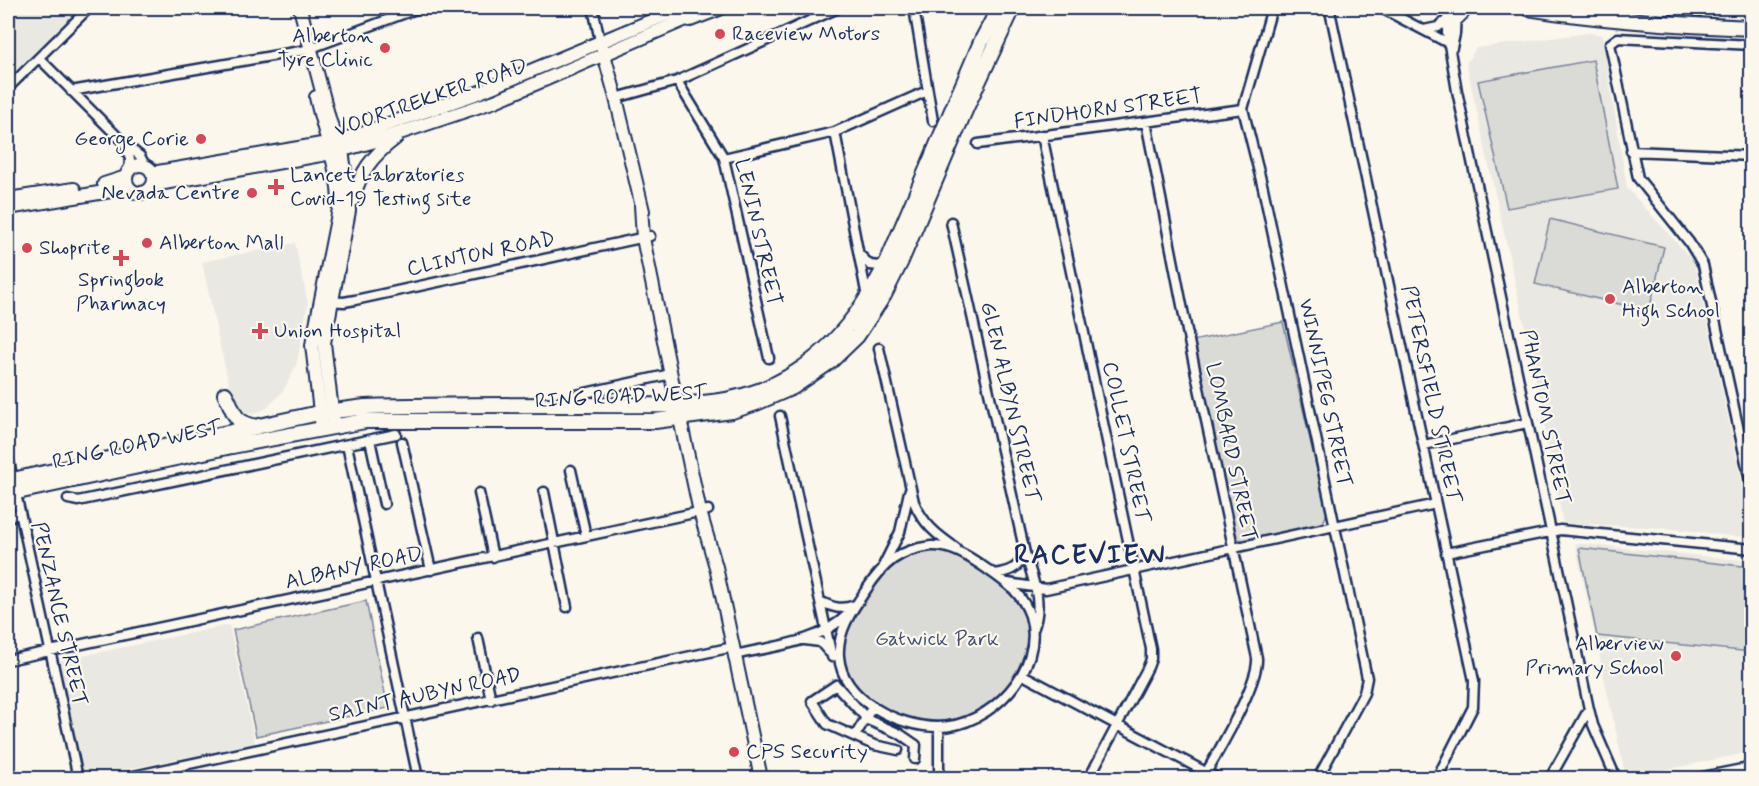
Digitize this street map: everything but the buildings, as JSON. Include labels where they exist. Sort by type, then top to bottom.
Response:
[{"type":"main road","points":[[683,11],[719,8]]},
{"type":"main road","name":"RING ROAD WEST","points":[[10,487],[325,412],[386,406],[732,411],[793,387],[810,377],[857,336],[981,42],[999,8]]},
{"type":"main road","name":"RING ROAD WEST","points":[[872,303],[901,261],[966,108],[1013,8]]},
{"type":"main road","points":[[1528,8],[1650,23],[1752,28]]},
{"type":"main road","points":[[1676,8],[1752,12]]},
{"type":"main road","points":[[225,394],[235,417],[240,422],[258,427]]},
{"type":"main road","name":"RING ROAD WEST","points":[[10,487],[365,422],[595,422],[682,411]]},
{"type":"street","points":[[8,88],[89,8]]},
{"type":"street","points":[[300,8],[348,190],[349,211]]},
{"type":"street","points":[[71,91],[309,49],[399,11],[419,8]]},
{"type":"street","points":[[593,8],[640,205],[672,374],[682,411]]},
{"type":"street","name":"VOORTREKKER ROAD","points":[[336,147],[475,94],[600,41],[683,11],[710,8]]},
{"type":"street","points":[[616,98],[677,81],[838,8]]},
{"type":"street","points":[[914,8],[933,120]]},
{"type":"street","points":[[1243,109],[1272,8]]},
{"type":"street","points":[[1381,8],[1450,44]]},
{"type":"street","name":"PETERSFIELD STREET","points":[[1329,9],[1474,681],[1475,697],[1469,717],[1437,778]]},
{"type":"street","name":"VOORTREKKER ROAD","points":[[150,175],[336,147],[406,130],[495,101],[604,54],[683,11]]},
{"type":"street","points":[[1424,30],[1438,27],[1452,11]]},
{"type":"street","name":"PHANTOM STREET","points":[[1452,11],[1450,54],[1550,531],[1593,725],[1616,778]]},
{"type":"street","points":[[1752,45],[1618,38],[1610,44],[1638,178],[1689,242],[1703,265],[1752,490]]},
{"type":"street","points":[[39,58],[125,144],[140,156],[150,175]]},
{"type":"street","name":"LENIN STREET","points":[[677,81],[724,158],[769,358]]},
{"type":"street","points":[[724,158],[835,132],[927,91]]},
{"type":"street","name":"FINDHORN STREET","points":[[978,144],[1243,109]]},
{"type":"street","name":"WINNIPEG STREET","points":[[1243,109],[1263,188],[1367,678],[1364,693],[1318,778]]},
{"type":"street","name":"LOMBARD STREET","points":[[1146,122],[1190,346],[1258,667],[1249,690],[1205,776]]},
{"type":"street","points":[[328,427],[312,345],[359,179],[367,165],[382,148],[406,130]]},
{"type":"street","points":[[835,132],[872,303]]},
{"type":"street","name":"COLLET STREET","points":[[1042,135],[1151,649],[1151,659],[1089,778]]},
{"type":"street","points":[[125,144],[130,159],[128,179]]},
{"type":"street","points":[[326,301],[339,209],[336,147]]},
{"type":"street","points":[[1631,151],[1752,156]]},
{"type":"street","name":"VOORTREKKER ROAD","points":[[8,199],[128,179],[140,165],[150,175]]},
{"type":"street","name":"VOORTREKKER ROAD","points":[[128,179],[135,193],[142,193],[148,190],[150,175]]},
{"type":"street","name":"VOORTREKKER ROAD","points":[[8,208],[128,179]]},
{"type":"street","name":"GLEN ALBYN STREET","points":[[951,222],[1025,553],[1037,589]]},
{"type":"street","points":[[646,237],[761,778]]},
{"type":"street","name":"CLINTON ROAD","points":[[326,301],[344,302],[374,296],[646,237]]},
{"type":"street","points":[[860,255],[870,265],[879,266],[888,260]]},
{"type":"street","points":[[879,348],[910,489],[919,515],[926,525],[1008,583],[1021,598],[1033,631]]},
{"type":"street","points":[[576,395],[672,374]]},
{"type":"street","points":[[780,416],[832,657]]},
{"type":"street","points":[[1424,444],[1527,423]]},
{"type":"street","points":[[68,500],[78,501],[396,434]]},
{"type":"street","points":[[370,440],[384,504]]},
{"type":"street","points":[[402,442],[431,570]]},
{"type":"street","points":[[347,445],[418,778]]},
{"type":"street","name":"PENZANCE STREET","points":[[8,457],[10,487],[19,514],[78,778]]},
{"type":"street","points":[[571,470],[586,536]]},
{"type":"street","points":[[851,686],[839,656],[842,633],[854,608],[882,567],[900,532],[910,489]]},
{"type":"street","points":[[544,492],[567,607]]},
{"type":"street","points":[[479,493],[493,557]]},
{"type":"street","points":[[1008,583],[1046,589],[1335,528],[1436,504]]},
{"type":"street","name":"ALBANY ROAD","points":[[8,660],[704,511]]},
{"type":"street","points":[[8,517],[19,514]]},
{"type":"street","points":[[1446,553],[1550,531],[1566,530],[1752,549]]},
{"type":"street","points":[[882,567],[898,555],[923,547],[939,546],[967,555]]},
{"type":"street","points":[[994,574],[1010,572],[1025,553]]},
{"type":"street","points":[[802,640],[820,642],[851,686],[873,706],[890,715],[910,723],[939,727],[961,723],[986,712],[1005,696],[1023,675],[1030,656],[1039,607],[1037,589]]},
{"type":"street","points":[[820,602],[837,608],[854,608]]},
{"type":"street","name":"SAINT AUBYN ROAD","points":[[124,778],[491,700],[734,651],[802,640],[826,631],[854,608]]},
{"type":"street","points":[[478,638],[491,700]]},
{"type":"street","points":[[1023,675],[1205,776],[1217,778]]},
{"type":"street","points":[[898,750],[874,745],[827,724],[812,701],[836,685],[866,718],[900,734],[916,745],[915,759]]},
{"type":"street","points":[[855,736],[873,706]]},
{"type":"street","points":[[1550,778],[1589,709]]},
{"type":"street","points":[[939,727],[939,778]]},
{"type":"street","points":[[1697,778],[1714,777],[1752,767]]},
{"type":"shaded area","points":[[8,8],[79,8],[8,78]]},
{"type":"shaded area","name":"Alberton High School","points":[[1589,33],[1602,35],[1627,188],[1694,262],[1751,524],[1751,533],[1740,537],[1665,528],[1563,523],[1531,354],[1466,63],[1476,48]]},
{"type":"shaded area","name":"Union Hospital","points":[[295,243],[308,303],[296,366],[283,391],[267,408],[253,414],[238,412],[235,409],[202,262]]},
{"type":"shaded area","name":"Alberview Primary School","points":[[1575,543],[1751,561],[1751,752],[1626,778]]},
{"type":"shaded area","points":[[229,625],[255,743],[85,778],[58,661]]},
{"type":"green space","points":[[1593,60],[1618,189],[1507,208],[1478,81]]},
{"type":"green space","points":[[1550,219],[1664,247],[1649,311],[1535,284]]},
{"type":"green space","points":[[1283,322],[1327,513],[1319,527],[1244,541],[1233,537],[1192,341]]},
{"type":"green space","points":[[1579,548],[1751,567],[1751,652],[1597,636]]},
{"type":"green space","name":"Gatwick Park","points":[[931,550],[960,558],[1005,586],[1021,604],[1027,616],[1029,628],[1026,654],[1000,696],[980,710],[950,720],[912,719],[875,704],[860,692],[850,677],[844,659],[844,639],[848,627],[881,578],[901,560]]},
{"type":"green space","points":[[366,601],[388,708],[256,736],[233,630]]},
{"type":"place","name":"Raceview Motors","points":[[720,34]]},
{"type":"place","name":"Alberton Tyre Clinic","points":[[385,48]]},
{"type":"place","name":"George Corie","points":[[201,139]]},
{"type":"place","name":"Lancet Labratories Covid-19 Testing site","points":[[276,187]]},
{"type":"place","name":"Nevada Centre","points":[[252,193]]},
{"type":"place","name":"Alberton Mall","points":[[147,243]]},
{"type":"place","name":"Shoprite","points":[[27,248]]},
{"type":"place","name":"Springbok Pharmacy","points":[[121,258]]},
{"type":"place","name":"Alberton High School","points":[[1610,299]]},
{"type":"place","name":"Union Hospital","points":[[260,331]]},
{"type":"place","name":"Alberview Primary School","points":[[1676,656]]},
{"type":"place","name":"CPS Security","points":[[734,752]]},
{"type":"district","name":"RACEVIEW","points":[[1090,555]]}]
